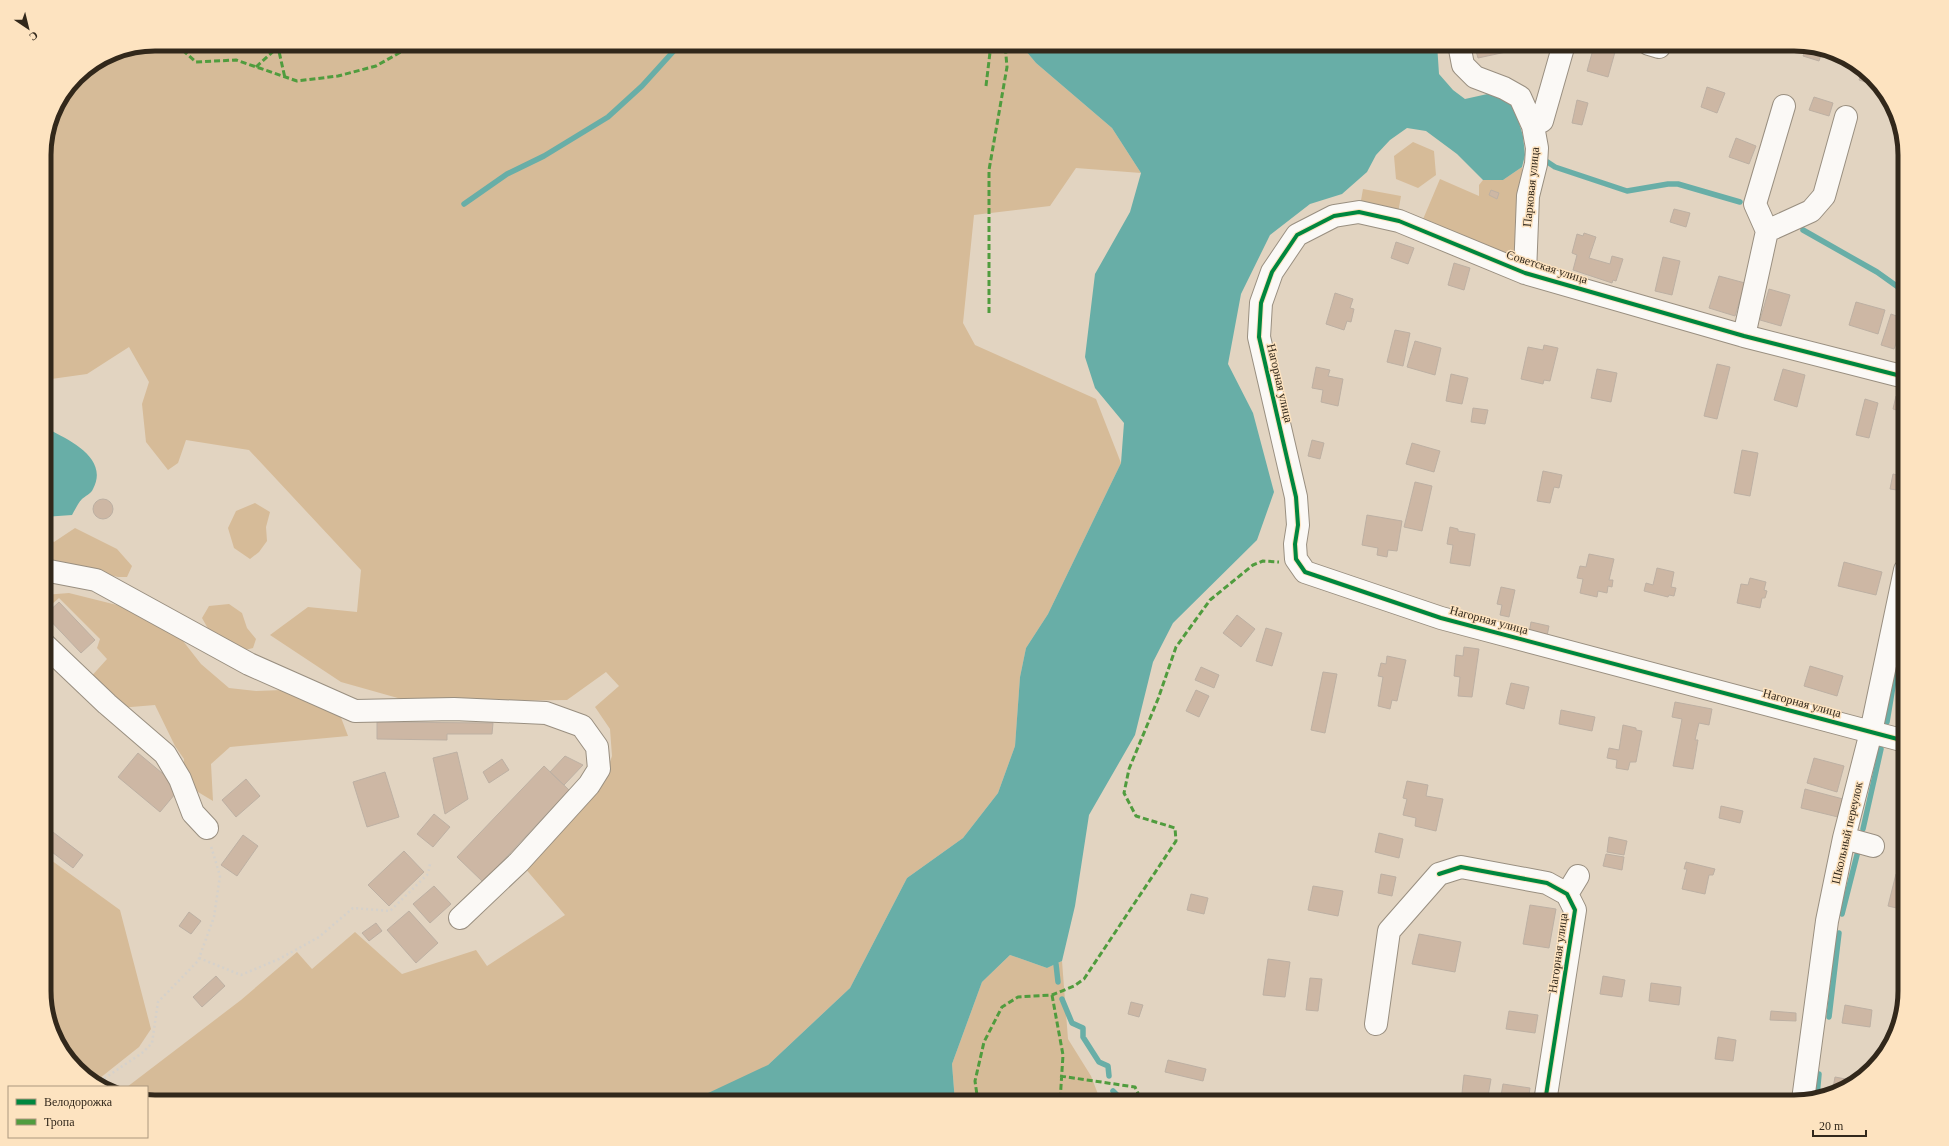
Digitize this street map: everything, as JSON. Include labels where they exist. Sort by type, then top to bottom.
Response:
[{"type":"street","name":"Парковая улица","points":[[1460,51],[1463,65],[1475,77],[1504,88],[1520,97],[1533,126],[1537,148],[1536,164],[1528,196],[1525,273]]},
{"type":"street","points":[[1533,126],[1542,121],[1562,51]]},
{"type":"street","points":[[1744,336],[1767,231],[1755,204],[1784,106]]},
{"type":"street","points":[[1767,231],[1811,211],[1824,196],[1846,117]]},
{"type":"street","name":"Советская улица","points":[[1259,338],[1262,303],[1272,272],[1297,235],[1334,216],[1359,212],[1399,220],[1525,273],[1744,336],[1898,375]]},
{"type":"street","name":"Нагорная улица","points":[[1259,338],[1296,498],[1298,525],[1295,544],[1296,559],[1305,572],[1441,618],[1898,739]]},
{"type":"street","points":[[51,571],[96,580],[249,664],[355,711],[454,709],[546,713],[582,726],[597,747],[598,769],[589,785],[519,862],[460,918]]},
{"type":"street","name":"Школьный переулок","points":[[1804,1094],[1827,921],[1844,838],[1898,619]]},
{"type":"street","points":[[51,651],[107,704],[165,754],[180,779],[193,813],[207,828]]},
{"type":"street","points":[[1844,838],[1873,846]]},
{"type":"street","name":"Нагорная улица","points":[[1376,1024],[1389,931],[1437,866],[1461,867],[1546,883],[1572,885],[1575,910],[1546,1095]]},
{"type":"path","points":[[102,1080],[142,1053],[152,1043],[158,1002],[199,958],[214,917],[220,876],[207,828]]},
{"type":"path","points":[[199,958],[241,976],[279,959],[318,937],[353,908],[390,912],[428,874],[430,864]]},
{"type":"shaded area","points":[[1026,51],[1036,63],[1112,128],[1141,173],[1076,168],[1050,206],[974,215],[963,323],[975,345],[1096,399],[1121,463],[1048,614],[1026,648],[1020,677],[1015,746],[998,793],[963,838],[907,878],[850,988],[768,1065],[774,1095],[155,1095],[148,1094],[148,1086],[128,1086],[241,1000],[297,952],[312,969],[355,932],[402,974],[476,950],[487,966],[565,915],[524,867],[606,774],[612,756],[610,729],[595,707],[619,686],[606,672],[567,700],[412,702],[341,682],[270,635],[308,607],[357,612],[361,570],[249,450],[186,440],[178,463],[168,470],[146,442],[142,404],[149,382],[129,347],[87,374],[51,379],[51,149],[53,135],[59,115],[65,103],[87,77],[109,62],[142,52]]},
{"type":"shaded area","points":[[1413,142],[1434,151],[1436,175],[1418,188],[1396,179],[1394,156]]},
{"type":"shaded area","points":[[1522,167],[1523,188],[1514,257],[1421,224],[1440,179],[1479,196],[1479,185],[1483,180],[1503,180]]},
{"type":"shaded area","points":[[1363,189],[1401,196],[1398,213],[1360,206]]},
{"type":"shaded area","points":[[255,503],[270,512],[266,527],[267,541],[259,552],[250,559],[234,548],[228,528],[236,511]]},
{"type":"shaded area","points":[[75,528],[117,549],[132,566],[127,577],[118,577],[74,566],[51,563],[51,540],[54,542]]},
{"type":"shaded area","points":[[69,593],[141,611],[183,641],[201,664],[229,688],[256,691],[283,690],[340,715],[348,736],[230,747],[211,764],[213,801],[198,792],[183,773],[184,759],[175,746],[155,705],[119,708],[88,680],[107,659],[97,648],[100,639],[59,598],[51,605],[51,594]]},
{"type":"shaded area","points":[[229,604],[242,613],[247,628],[256,639],[253,648],[245,650],[211,634],[202,618],[209,606]]},
{"type":"shaded area","points":[[51,860],[120,910],[151,1029],[139,1047],[99,1078],[77,1059],[62,1037],[53,1011],[51,997]]},
{"type":"shaded area","points":[[1010,955],[1047,968],[1062,961],[1068,1039],[1091,1076],[1098,1095],[954,1095],[952,1064],[982,982]]},
{"type":"water","points":[[1026,51],[1437,51],[1439,74],[1453,90],[1465,99],[1492,93],[1514,106],[1523,136],[1525,155],[1522,167],[1503,180],[1483,180],[1457,154],[1426,131],[1407,128],[1390,140],[1376,155],[1367,172],[1342,194],[1310,204],[1270,235],[1241,294],[1228,364],[1253,413],[1274,492],[1257,540],[1173,623],[1153,662],[1135,735],[1089,815],[1075,906],[1062,961],[1047,968],[1010,955],[982,982],[952,1064],[954,1095],[704,1095],[768,1065],[850,988],[907,878],[963,838],[998,793],[1015,746],[1020,677],[1026,648],[1048,614],[1121,463],[1124,423],[1095,388],[1085,357],[1095,274],[1130,212],[1141,173],[1112,128],[1036,63]]},
{"type":"water","points":[[51,431],[85,452],[92,460],[96,469],[97,478],[93,489],[83,498],[72,515],[51,516]]},
{"type":"building","points":[[1476,51],[1506,51],[1506,52],[1478,58]]},
{"type":"building","points":[[1593,51],[1615,52],[1608,77],[1587,71]]},
{"type":"building","points":[[1804,52],[1821,55],[1819,61],[1803,56]]},
{"type":"building","points":[[1860,76],[1868,83],[1859,80]]},
{"type":"building","points":[[1707,87],[1725,93],[1717,113],[1701,107]]},
{"type":"building","points":[[1814,97],[1833,103],[1829,116],[1809,110]]},
{"type":"building","points":[[1577,100],[1588,103],[1582,125],[1572,123]]},
{"type":"building","points":[[1736,138],[1756,146],[1749,164],[1729,157]]},
{"type":"building","points":[[1491,190],[1499,193],[1497,199],[1489,195]]},
{"type":"building","points":[[1674,209],[1690,213],[1686,227],[1670,222]]},
{"type":"building","points":[[1584,233],[1596,237],[1589,258],[1610,264],[1612,256],[1623,259],[1616,281],[1613,280],[1612,283],[1573,270],[1577,255],[1572,253],[1577,234],[1583,236]]},
{"type":"building","points":[[1396,242],[1414,248],[1408,264],[1391,258]]},
{"type":"building","points":[[1663,257],[1680,261],[1672,295],[1655,291]]},
{"type":"building","points":[[1454,263],[1470,268],[1464,290],[1448,285]]},
{"type":"building","points":[[1719,276],[1745,283],[1735,316],[1709,308]]},
{"type":"building","points":[[1769,289],[1790,295],[1781,326],[1760,320]]},
{"type":"building","points":[[1335,293],[1353,299],[1350,308],[1354,309],[1351,322],[1347,321],[1344,330],[1326,324]]},
{"type":"building","points":[[1856,302],[1885,310],[1878,334],[1849,325]]},
{"type":"building","points":[[1891,314],[1898,316],[1898,338],[1894,349],[1881,345]]},
{"type":"building","points":[[1395,330],[1410,333],[1403,366],[1387,362]]},
{"type":"building","points":[[1415,341],[1441,348],[1435,375],[1407,367]]},
{"type":"building","points":[[1544,345],[1558,348],[1550,381],[1544,380],[1543,384],[1521,379],[1528,347],[1543,350]]},
{"type":"building","points":[[1717,364],[1730,367],[1717,419],[1704,416]]},
{"type":"building","points":[[1316,367],[1330,370],[1328,376],[1343,379],[1338,406],[1321,402],[1323,390],[1312,388]]},
{"type":"building","points":[[1597,369],[1617,373],[1611,402],[1591,398]]},
{"type":"building","points":[[1783,369],[1805,375],[1797,407],[1774,400]]},
{"type":"building","points":[[1451,374],[1468,378],[1462,404],[1446,401]]},
{"type":"building","points":[[1896,396],[1898,397],[1898,410],[1893,409]]},
{"type":"building","points":[[1865,399],[1878,403],[1869,438],[1856,435]]},
{"type":"building","points":[[1473,408],[1488,410],[1485,424],[1471,422]]},
{"type":"building","points":[[1312,440],[1324,443],[1320,459],[1308,456]]},
{"type":"building","points":[[1412,443],[1440,451],[1434,472],[1406,464]]},
{"type":"building","points":[[1742,450],[1758,453],[1750,496],[1734,493]]},
{"type":"building","points":[[1543,471],[1562,475],[1559,488],[1554,487],[1550,503],[1537,501]]},
{"type":"building","points":[[1893,474],[1898,475],[1898,490],[1890,489]]},
{"type":"building","points":[[1415,482],[1432,486],[1422,531],[1404,527]]},
{"type":"building","points":[[103,499],[110,502],[113,509],[110,516],[103,519],[96,516],[93,509],[96,502]]},
{"type":"building","points":[[1367,515],[1402,521],[1397,551],[1388,550],[1387,557],[1377,555],[1378,548],[1362,545]]},
{"type":"building","points":[[1450,527],[1458,529],[1458,531],[1475,534],[1470,566],[1450,563],[1453,545],[1447,544]]},
{"type":"building","points":[[1589,554],[1614,559],[1609,580],[1613,580],[1612,587],[1608,586],[1607,593],[1598,591],[1597,597],[1580,593],[1583,579],[1577,578],[1580,566],[1586,567]]},
{"type":"building","points":[[1844,562],[1882,572],[1876,595],[1838,586]]},
{"type":"building","points":[[1657,568],[1674,572],[1671,587],[1676,588],[1674,596],[1669,595],[1668,597],[1644,591],[1646,583],[1653,585]]},
{"type":"building","points":[[1750,578],[1766,582],[1764,590],[1767,591],[1765,598],[1762,598],[1760,608],[1737,603],[1741,584],[1748,585]]},
{"type":"building","points":[[1501,587],[1515,590],[1509,617],[1500,615],[1502,605],[1497,604]]},
{"type":"building","points":[[59,602],[95,640],[81,653],[51,621],[51,609]]},
{"type":"building","points":[[1237,615],[1255,629],[1241,647],[1223,633]]},
{"type":"building","points":[[1531,622],[1549,626],[1547,636],[1529,633]]},
{"type":"building","points":[[1266,628],[1282,633],[1272,666],[1256,661]]},
{"type":"building","points":[[1464,647],[1479,649],[1472,697],[1458,696],[1460,677],[1454,676],[1456,655],[1463,656]]},
{"type":"building","points":[[1387,656],[1406,660],[1397,701],[1392,700],[1390,709],[1378,706],[1383,677],[1378,676],[1381,663],[1386,664]]},
{"type":"building","points":[[1810,666],[1843,676],[1837,696],[1804,686]]},
{"type":"building","points":[[1201,667],[1219,675],[1214,688],[1195,680]]},
{"type":"building","points":[[1323,672],[1337,674],[1325,733],[1311,730]]},
{"type":"building","points":[[1511,683],[1529,687],[1524,709],[1506,704]]},
{"type":"building","points":[[1196,690],[1209,696],[1199,717],[1186,711]]},
{"type":"building","points":[[1675,702],[1712,709],[1709,725],[1699,723],[1695,740],[1698,740],[1693,769],[1673,766],[1682,719],[1672,717]]},
{"type":"building","points":[[1561,710],[1595,717],[1592,731],[1559,724]]},
{"type":"building","points":[[377,722],[493,723],[492,734],[447,734],[447,740],[377,739]]},
{"type":"building","points":[[1623,725],[1642,731],[1636,762],[1630,762],[1628,770],[1616,768],[1617,760],[1607,758],[1609,748],[1619,750]]},
{"type":"building","points":[[457,752],[468,799],[445,814],[433,758]]},
{"type":"building","points":[[138,753],[180,788],[160,812],[118,777]]},
{"type":"building","points":[[565,756],[583,765],[564,785],[550,772]]},
{"type":"building","points":[[1814,758],[1844,766],[1837,792],[1807,783]]},
{"type":"building","points":[[502,759],[509,770],[489,783],[483,772]]},
{"type":"building","points":[[544,766],[569,790],[483,882],[457,857]]},
{"type":"building","points":[[385,772],[399,817],[367,827],[353,782]]},
{"type":"building","points":[[246,779],[260,796],[236,817],[222,800]]},
{"type":"building","points":[[1407,781],[1428,785],[1426,796],[1443,799],[1436,831],[1415,826],[1416,818],[1403,815],[1407,799],[1403,798]]},
{"type":"building","points":[[1805,789],[1843,799],[1838,817],[1801,808]]},
{"type":"building","points":[[1721,806],[1743,811],[1740,823],[1719,818]]},
{"type":"building","points":[[434,814],[450,827],[433,847],[417,834]]},
{"type":"building","points":[[51,831],[83,855],[73,868],[51,851]]},
{"type":"building","points":[[1379,833],[1403,839],[1399,858],[1375,852]]},
{"type":"building","points":[[243,835],[258,846],[237,876],[221,865]]},
{"type":"building","points":[[1609,837],[1627,841],[1624,855],[1607,852]]},
{"type":"building","points":[[404,851],[424,872],[389,906],[368,885]]},
{"type":"building","points":[[1606,854],[1624,857],[1622,870],[1603,866]]},
{"type":"building","points":[[1686,862],[1715,869],[1713,875],[1709,875],[1705,894],[1682,889],[1687,869],[1684,869]]},
{"type":"building","points":[[1381,874],[1396,877],[1392,896],[1378,893]]},
{"type":"building","points":[[1896,874],[1898,874],[1898,908],[1888,906]]},
{"type":"building","points":[[434,886],[451,904],[430,923],[413,904]]},
{"type":"building","points":[[1313,886],[1343,891],[1338,916],[1308,910]]},
{"type":"building","points":[[1191,894],[1208,898],[1204,914],[1187,910]]},
{"type":"building","points":[[1530,905],[1556,909],[1549,948],[1523,944]]},
{"type":"building","points":[[409,911],[438,943],[416,963],[387,930]]},
{"type":"building","points":[[189,912],[201,921],[191,934],[179,926]]},
{"type":"building","points":[[376,923],[382,931],[369,941],[362,933]]},
{"type":"building","points":[[1419,934],[1461,942],[1455,972],[1412,964]]},
{"type":"building","points":[[1268,959],[1290,962],[1285,997],[1263,995]]},
{"type":"building","points":[[216,976],[225,986],[202,1007],[193,997]]},
{"type":"building","points":[[1603,976],[1625,980],[1622,997],[1600,994]]},
{"type":"building","points":[[1310,978],[1322,979],[1318,1011],[1306,1010]]},
{"type":"building","points":[[1651,983],[1681,987],[1679,1005],[1649,1001]]},
{"type":"building","points":[[1131,1002],[1143,1005],[1139,1017],[1128,1014]]},
{"type":"building","points":[[1845,1005],[1872,1010],[1870,1027],[1842,1023]]},
{"type":"building","points":[[1509,1011],[1538,1015],[1535,1033],[1506,1029]]},
{"type":"building","points":[[1771,1011],[1796,1013],[1796,1021],[1770,1020]]},
{"type":"building","points":[[1718,1037],[1736,1040],[1733,1061],[1715,1059]]},
{"type":"building","points":[[1168,1060],[1206,1069],[1203,1081],[1165,1072]]},
{"type":"building","points":[[1464,1075],[1491,1079],[1488,1095],[1462,1095]]},
{"type":"building","points":[[1835,1077],[1846,1079],[1846,1081],[1833,1087]]},
{"type":"building","points":[[1503,1084],[1530,1088],[1529,1095],[1501,1095]]},
{"type":"waterway","points":[[464,204],[507,174],[544,156],[608,117],[642,86],[674,51]]},
{"type":"waterway","points":[[1546,161],[1555,167],[1627,191],[1668,184],[1678,184],[1740,202]]},
{"type":"waterway","points":[[1803,230],[1877,272],[1898,287]]},
{"type":"waterway","points":[[1887,722],[1898,656]]},
{"type":"waterway","points":[[1863,829],[1881,749]]},
{"type":"waterway","points":[[1842,914],[1858,851]]},
{"type":"waterway","points":[[1829,1017],[1839,933]]},
{"type":"waterway","points":[[1056,964],[1058,982]]},
{"type":"waterway","points":[[1062,999],[1072,1023],[1083,1028],[1083,1037],[1099,1062],[1108,1066],[1109,1076]]},
{"type":"waterway","points":[[1817,1092],[1819,1074]]},
{"type":"waterway","points":[[1113,1091],[1117,1095]]},
{"type":"marked path","points":[[184,51],[196,62],[236,60],[297,81],[338,76],[376,66],[403,51]]},
{"type":"marked path","points":[[256,67],[274,51]]},
{"type":"marked path","points":[[279,51],[285,78]]},
{"type":"marked path","points":[[986,86],[990,51]]},
{"type":"marked path","points":[[989,313],[989,170],[1007,67],[1006,51]]},
{"type":"marked path","points":[[977,1095],[975,1081],[984,1042],[1002,1007],[1018,997],[1052,995],[1074,986],[1084,979],[1176,841],[1175,828],[1136,816],[1124,793],[1129,769],[1158,699],[1176,647],[1210,600],[1253,565],[1263,561],[1279,562]]},
{"type":"marked path","points":[[1052,995],[1063,1055],[1060,1095]]},
{"type":"marked path","points":[[1060,1076],[1135,1087],[1139,1095]]},
{"type":"cycle path","points":[[1898,375],[1744,336],[1525,273],[1399,221],[1359,212],[1334,216],[1297,235],[1272,272],[1261,303],[1259,337],[1296,497],[1298,525],[1295,544],[1296,559],[1305,572],[1441,618],[1898,739]]},
{"type":"cycle path","points":[[1439,874],[1461,867],[1547,883],[1567,894],[1575,910],[1546,1095]]}]
